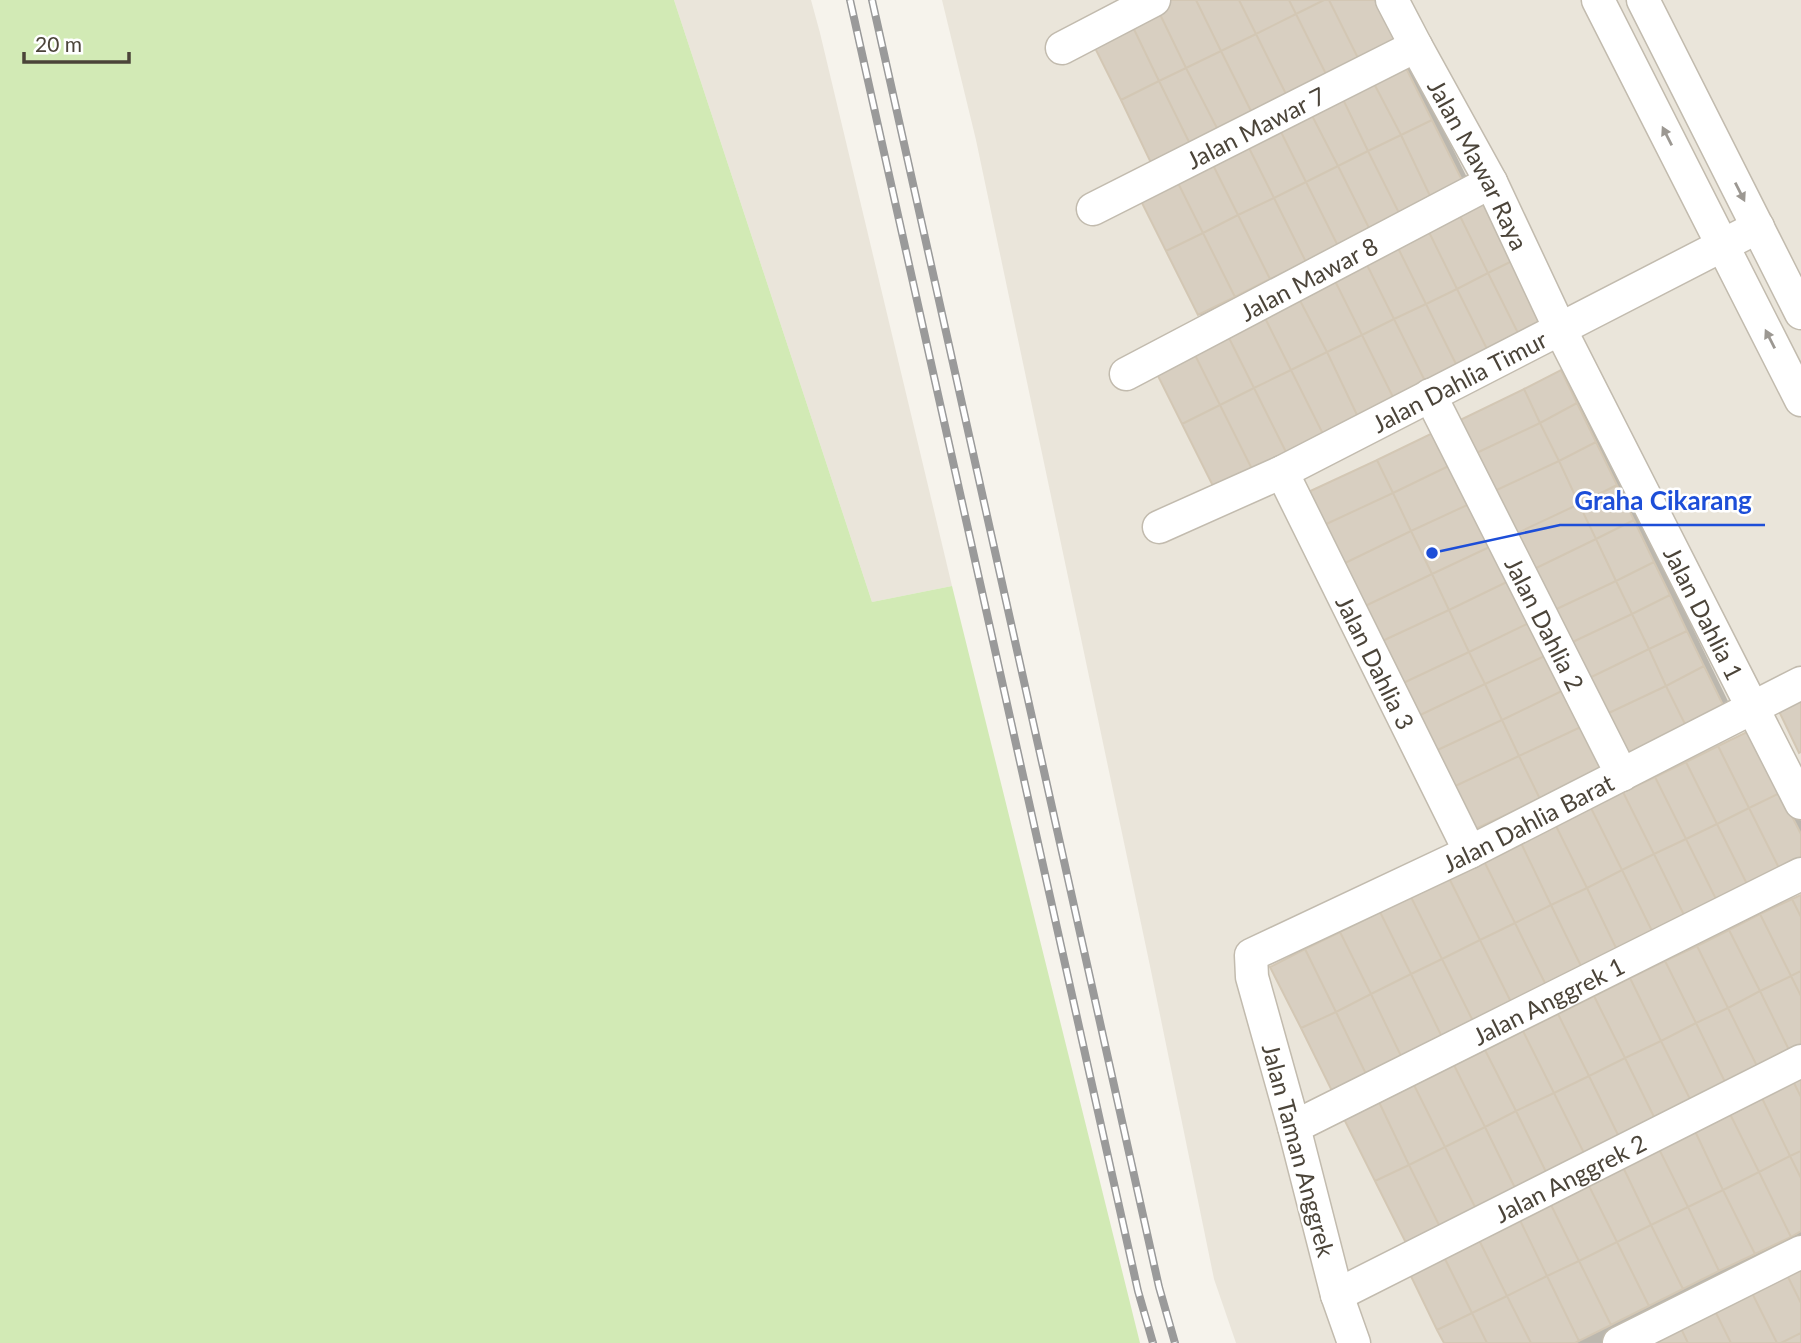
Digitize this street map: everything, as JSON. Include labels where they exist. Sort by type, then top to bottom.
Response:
[{"type":"street","points":[[1062,48],[1154,0]]},
{"type":"street","name":"Jalan Mawar Raya","points":[[1392,0],[1491,182],[1560,329]]},
{"type":"street","points":[[1598,0],[1801,400]]},
{"type":"street","points":[[1643,0],[1801,313]]},
{"type":"street","name":"Jalan Mawar 7","points":[[1093,209],[1416,47]]},
{"type":"street","name":"Jalan Mawar 8","points":[[1126,374],[1491,182]]},
{"type":"street","name":"Jalan Dahlia Timur","points":[[1159,527],[1282,472],[1758,227]]},
{"type":"street","name":"Jalan Dahlia 1","points":[[1560,329],[1801,803]]},
{"type":"street","name":"Jalan Dahlia 2","points":[[1430,395],[1622,775]]},
{"type":"street","name":"Jalan Dahlia 3","points":[[1282,472],[1470,852]]},
{"type":"street","name":"Jalan Dahlia Barat","points":[[1251,955],[1470,852],[1801,683]]},
{"type":"street","name":"Jalan Anggrek 1","points":[[1294,1127],[1801,874]]},
{"type":"street","name":"Jalan Taman Anggrek","points":[[1251,955],[1252,977],[1337,1295],[1354,1343]]},
{"type":"street","name":"Jalan Anggrek 2","points":[[1337,1295],[1801,1061]]},
{"type":"street","points":[[1619,1343],[1801,1252]]},
{"type":"shaded area","points":[[674,0],[811,0],[952,586],[872,602]]},
{"type":"shaded area","points":[[942,0],[1801,0],[1801,1343],[1236,1343],[1214,1279],[976,140]]},
{"type":"green space","points":[[0,0],[674,0],[872,602],[952,586],[1140,1343],[0,1343]]},
{"type":"building","points":[[1168,0],[1196,0],[1221,51],[1186,68],[1156,6]]},
{"type":"building","points":[[1196,0],[1239,0],[1256,34],[1221,51]]},
{"type":"building","points":[[1239,0],[1289,0],[1296,14],[1256,34]]},
{"type":"building","points":[[1289,0],[1324,0],[1296,14]]},
{"type":"building","points":[[1329,0],[1360,62],[1328,78],[1296,14]]},
{"type":"building","points":[[1329,0],[1376,0],[1398,44],[1360,62]]},
{"type":"building","points":[[1156,6],[1186,68],[1159,81],[1129,19]]},
{"type":"building","points":[[1296,14],[1328,78],[1288,98],[1256,34]]},
{"type":"building","points":[[1129,19],[1159,81],[1121,100],[1090,38]]},
{"type":"building","points":[[1256,34],[1288,98],[1253,115],[1221,51]]},
{"type":"building","points":[[1221,51],[1253,115],[1219,132],[1186,68]]},
{"type":"building","points":[[1401,58],[1432,120],[1401,135],[1369,74]]},
{"type":"building","points":[[1186,68],[1219,132],[1191,146],[1159,81]]},
{"type":"building","points":[[1369,74],[1401,135],[1368,151],[1338,89]]},
{"type":"building","points":[[1159,81],[1191,146],[1152,165],[1121,100]]},
{"type":"building","points":[[1338,89],[1368,151],[1338,166],[1306,104]]},
{"type":"building","points":[[1306,104],[1338,166],[1306,182],[1275,120]]},
{"type":"building","points":[[1275,120],[1306,182],[1274,198],[1243,136]]},
{"type":"building","points":[[1432,120],[1464,184],[1432,200],[1401,135]]},
{"type":"building","points":[[1401,135],[1432,200],[1400,215],[1368,151]]},
{"type":"building","points":[[1243,136],[1274,198],[1238,215],[1207,153]]},
{"type":"building","points":[[1368,151],[1400,215],[1370,230],[1338,166]]},
{"type":"building","points":[[1207,153],[1238,215],[1203,233],[1172,171]]},
{"type":"building","points":[[1338,166],[1370,230],[1338,246],[1306,182]]},
{"type":"building","points":[[1172,171],[1203,233],[1166,251],[1135,189]]},
{"type":"building","points":[[1306,182],[1338,246],[1306,262],[1274,198]]},
{"type":"building","points":[[1489,195],[1520,257],[1488,273],[1457,210]]},
{"type":"building","points":[[1274,198],[1306,262],[1270,279],[1238,215]]},
{"type":"building","points":[[1457,210],[1488,273],[1457,289],[1426,226]]},
{"type":"building","points":[[1238,215],[1270,279],[1235,297],[1203,233]]},
{"type":"building","points":[[1426,226],[1457,289],[1426,304],[1395,242]]},
{"type":"building","points":[[1203,233],[1235,297],[1198,315],[1166,251]]},
{"type":"building","points":[[1395,242],[1426,304],[1394,319],[1363,257]]},
{"type":"building","points":[[1363,257],[1394,319],[1362,335],[1331,273]]},
{"type":"building","points":[[1520,257],[1552,322],[1520,337],[1488,273]]},
{"type":"building","points":[[1331,273],[1362,335],[1327,352],[1295,291]]},
{"type":"building","points":[[1488,273],[1520,337],[1489,353],[1457,289]]},
{"type":"building","points":[[1457,289],[1489,353],[1458,368],[1426,304]]},
{"type":"building","points":[[1295,291],[1327,352],[1291,370],[1260,308]]},
{"type":"building","points":[[1426,304],[1458,368],[1426,383],[1394,319]]},
{"type":"building","points":[[1260,308],[1291,370],[1254,388],[1223,326]]},
{"type":"building","points":[[1394,319],[1426,383],[1394,399],[1362,335]]},
{"type":"building","points":[[1223,326],[1254,388],[1220,405],[1189,343]]},
{"type":"building","points":[[1362,335],[1394,399],[1358,417],[1327,352]]},
{"type":"building","points":[[1189,343],[1220,405],[1182,424],[1151,362]]},
{"type":"building","points":[[1327,352],[1358,417],[1323,434],[1291,370]]},
{"type":"building","points":[[1291,370],[1323,434],[1286,452],[1254,388]]},
{"type":"building","points":[[1561,370],[1577,403],[1540,423],[1524,389]]},
{"type":"building","points":[[1254,388],[1286,452],[1252,469],[1220,405]]},
{"type":"building","points":[[1524,389],[1540,423],[1470,456],[1454,423]]},
{"type":"building","points":[[1577,403],[1596,442],[1559,461],[1540,423]]},
{"type":"building","points":[[1220,405],[1252,469],[1214,488],[1182,424]]},
{"type":"building","points":[[1540,423],[1559,461],[1488,494],[1470,456]]},
{"type":"building","points":[[1443,428],[1459,461],[1393,493],[1377,460]]},
{"type":"building","points":[[1596,442],[1617,485],[1579,504],[1559,461]]},
{"type":"building","points":[[1377,460],[1393,493],[1322,526],[1306,493]]},
{"type":"building","points":[[1459,461],[1478,500],[1411,531],[1393,493]]},
{"type":"building","points":[[1559,461],[1579,504],[1509,537],[1488,494]]},
{"type":"building","points":[[1617,485],[1634,520],[1596,539],[1579,504]]},
{"type":"building","points":[[1393,493],[1411,531],[1341,565],[1322,526]]},
{"type":"building","points":[[1478,500],[1498,543],[1432,574],[1411,531]]},
{"type":"building","points":[[1579,504],[1596,539],[1526,573],[1509,537]]},
{"type":"building","points":[[1634,520],[1654,562],[1616,581],[1596,539]]},
{"type":"building","points":[[1411,531],[1432,574],[1361,608],[1341,565]]},
{"type":"building","points":[[1596,539],[1616,581],[1546,614],[1526,573]]},
{"type":"building","points":[[1498,543],[1515,578],[1449,610],[1432,574]]},
{"type":"building","points":[[1654,562],[1670,595],[1632,614],[1616,581]]},
{"type":"building","points":[[1432,574],[1449,610],[1378,643],[1361,608]]},
{"type":"building","points":[[1515,578],[1535,620],[1469,652],[1449,610]]},
{"type":"building","points":[[1616,581],[1632,614],[1562,647],[1546,614]]},
{"type":"building","points":[[1670,595],[1687,631],[1649,649],[1632,614]]},
{"type":"building","points":[[1449,610],[1469,652],[1399,685],[1378,643]]},
{"type":"building","points":[[1632,614],[1649,649],[1579,683],[1562,647]]},
{"type":"building","points":[[1535,620],[1551,653],[1485,684],[1469,652]]},
{"type":"building","points":[[1687,631],[1704,666],[1666,686],[1649,649]]},
{"type":"building","points":[[1649,649],[1666,686],[1596,719],[1579,683]]},
{"type":"building","points":[[1469,652],[1485,684],[1414,718],[1399,685]]},
{"type":"building","points":[[1551,653],[1568,688],[1502,720],[1485,684]]},
{"type":"building","points":[[1704,666],[1725,709],[1687,728],[1666,686]]},
{"type":"building","points":[[1485,684],[1502,720],[1431,753],[1414,718]]},
{"type":"building","points":[[1666,686],[1687,728],[1617,762],[1596,719]]},
{"type":"building","points":[[1568,688],[1585,725],[1519,756],[1502,720]]},
{"type":"building","points":[[1801,696],[1801,752],[1799,753],[1777,707]]},
{"type":"building","points":[[1502,720],[1519,756],[1449,789],[1431,753]]},
{"type":"building","points":[[1585,725],[1606,767],[1540,799],[1519,756]]},
{"type":"building","points":[[1749,731],[1780,793],[1749,808],[1718,746]]},
{"type":"building","points":[[1718,746],[1749,808],[1717,824],[1686,762]]},
{"type":"building","points":[[1519,756],[1540,799],[1469,832],[1449,789]]},
{"type":"building","points":[[1686,762],[1717,824],[1686,839],[1655,777]]},
{"type":"building","points":[[1655,777],[1686,839],[1654,854],[1623,792]]},
{"type":"building","points":[[1623,792],[1654,854],[1622,870],[1591,808]]},
{"type":"building","points":[[1780,793],[1801,834],[1801,862],[1781,872],[1749,808]]},
{"type":"building","points":[[1591,808],[1622,870],[1587,888],[1556,826]]},
{"type":"building","points":[[1749,808],[1781,872],[1749,888],[1717,824]]},
{"type":"building","points":[[1717,824],[1749,888],[1718,903],[1686,839]]},
{"type":"building","points":[[1556,826],[1587,888],[1551,905],[1521,843]]},
{"type":"building","points":[[1686,839],[1718,903],[1686,919],[1654,854]]},
{"type":"building","points":[[1521,843],[1551,905],[1515,923],[1484,861]]},
{"type":"building","points":[[1654,854],[1686,919],[1654,935],[1622,870]]},
{"type":"building","points":[[1484,861],[1515,923],[1480,940],[1449,878]]},
{"type":"building","points":[[1622,870],[1654,935],[1618,952],[1587,888]]},
{"type":"building","points":[[1449,878],[1480,940],[1442,959],[1411,897]]},
{"type":"building","points":[[1587,888],[1618,952],[1583,970],[1551,905]]},
{"type":"building","points":[[1801,895],[1801,917],[1792,899]]},
{"type":"building","points":[[1411,897],[1442,959],[1411,974],[1380,912]]},
{"type":"building","points":[[1792,899],[1801,917],[1801,971],[1791,976],[1760,914]]},
{"type":"building","points":[[1551,905],[1583,970],[1547,987],[1515,923]]},
{"type":"building","points":[[1380,912],[1411,974],[1371,994],[1340,932]]},
{"type":"building","points":[[1760,914],[1791,976],[1760,991],[1729,930]]},
{"type":"building","points":[[1515,923],[1547,987],[1512,1004],[1480,940]]},
{"type":"building","points":[[1729,930],[1760,991],[1728,1008],[1697,946]]},
{"type":"building","points":[[1340,932],[1371,994],[1336,1012],[1305,949]]},
{"type":"building","points":[[1480,940],[1512,1004],[1474,1023],[1442,959]]},
{"type":"building","points":[[1697,946],[1728,1008],[1696,1023],[1665,961]]},
{"type":"building","points":[[1305,949],[1336,1012],[1301,1028],[1270,967]]},
{"type":"building","points":[[1442,959],[1474,1023],[1443,1039],[1411,974]]},
{"type":"building","points":[[1665,961],[1696,1023],[1661,1041],[1630,978]]},
{"type":"building","points":[[1801,971],[1801,996],[1791,976]]},
{"type":"building","points":[[1411,974],[1443,1039],[1402,1058],[1371,994]]},
{"type":"building","points":[[1791,976],[1801,996],[1801,1051],[1792,1056],[1760,991]]},
{"type":"building","points":[[1630,978],[1661,1041],[1625,1058],[1594,996]]},
{"type":"building","points":[[1760,991],[1792,1056],[1760,1072],[1728,1008]]},
{"type":"building","points":[[1371,994],[1402,1058],[1367,1076],[1336,1012]]},
{"type":"building","points":[[1594,996],[1625,1058],[1589,1076],[1558,1014]]},
{"type":"building","points":[[1728,1008],[1760,1072],[1728,1088],[1696,1023]]},
{"type":"building","points":[[1336,1012],[1367,1076],[1333,1093],[1301,1028]]},
{"type":"building","points":[[1558,1014],[1589,1076],[1554,1093],[1523,1031]]},
{"type":"building","points":[[1696,1023],[1728,1088],[1693,1105],[1661,1041]]},
{"type":"building","points":[[1523,1031],[1554,1093],[1516,1111],[1485,1050]]},
{"type":"building","points":[[1661,1041],[1693,1105],[1657,1123],[1625,1058]]},
{"type":"building","points":[[1485,1050],[1516,1111],[1485,1127],[1454,1065]]},
{"type":"building","points":[[1625,1058],[1657,1123],[1621,1141],[1589,1076]]},
{"type":"building","points":[[1454,1065],[1485,1127],[1445,1147],[1414,1085]]},
{"type":"building","points":[[1801,1074],[1801,1097],[1792,1079]]},
{"type":"building","points":[[1589,1076],[1621,1141],[1586,1157],[1554,1093]]},
{"type":"building","points":[[1792,1079],[1801,1097],[1801,1151],[1790,1156],[1760,1094]]},
{"type":"building","points":[[1414,1085],[1445,1147],[1409,1165],[1379,1102]]},
{"type":"building","points":[[1554,1093],[1586,1157],[1548,1176],[1516,1111]]},
{"type":"building","points":[[1760,1094],[1790,1156],[1759,1172],[1728,1110]]},
{"type":"building","points":[[1379,1102],[1409,1165],[1375,1181],[1344,1119]]},
{"type":"building","points":[[1728,1110],[1759,1172],[1723,1190],[1693,1127]]},
{"type":"building","points":[[1516,1111],[1548,1176],[1517,1192],[1485,1127]]},
{"type":"building","points":[[1485,1127],[1517,1192],[1477,1211],[1445,1147]]},
{"type":"building","points":[[1693,1127],[1723,1190],[1688,1207],[1657,1145]]},
{"type":"building","points":[[1657,1145],[1688,1207],[1651,1225],[1621,1163]]},
{"type":"building","points":[[1445,1147],[1477,1211],[1441,1229],[1409,1165]]},
{"type":"building","points":[[1801,1151],[1801,1178],[1790,1156]]},
{"type":"building","points":[[1790,1156],[1801,1178],[1801,1231],[1791,1237],[1759,1172]]},
{"type":"building","points":[[1621,1163],[1651,1225],[1617,1242],[1586,1180]]},
{"type":"building","points":[[1409,1165],[1441,1229],[1407,1245],[1375,1181]]},
{"type":"building","points":[[1759,1172],[1791,1237],[1755,1254],[1723,1190]]},
{"type":"building","points":[[1586,1180],[1617,1242],[1579,1261],[1548,1199]]},
{"type":"building","points":[[1723,1190],[1755,1254],[1719,1271],[1688,1207]]},
{"type":"building","points":[[1548,1199],[1579,1261],[1547,1276],[1517,1214]]},
{"type":"building","points":[[1688,1207],[1719,1271],[1683,1289],[1651,1225]]},
{"type":"building","points":[[1517,1214],[1547,1276],[1507,1296],[1476,1234]]},
{"type":"building","points":[[1651,1225],[1683,1289],[1649,1306],[1617,1242]]},
{"type":"building","points":[[1476,1234],[1507,1296],[1472,1313],[1441,1251]]},
{"type":"building","points":[[1617,1242],[1649,1306],[1611,1325],[1579,1261]]},
{"type":"building","points":[[1441,1251],[1472,1313],[1437,1330],[1407,1268]]},
{"type":"building","points":[[1801,1256],[1801,1303],[1782,1265]]},
{"type":"building","points":[[1579,1261],[1611,1325],[1579,1341],[1547,1276]]},
{"type":"building","points":[[1782,1265],[1801,1303],[1801,1333],[1777,1343],[1747,1283]]},
{"type":"building","points":[[1547,1276],[1579,1341],[1575,1343],[1531,1343],[1507,1296]]},
{"type":"building","points":[[1747,1283],[1777,1343],[1731,1343],[1710,1301]]},
{"type":"building","points":[[1507,1296],[1531,1343],[1487,1343],[1472,1313]]},
{"type":"building","points":[[1710,1301],[1731,1343],[1688,1343],[1676,1318]]},
{"type":"building","points":[[1472,1313],[1487,1343],[1444,1343],[1437,1330]]},
{"type":"building","points":[[1676,1318],[1688,1343],[1641,1343]]},
{"type":"building","points":[[1801,1333],[1801,1343],[1781,1343]]},
{"type":"railway","points":[[850,0],[1138,1291],[1153,1343]]},
{"type":"railway","points":[[872,0],[1159,1287],[1175,1343]]},
{"type":"place","name":"Graha Cikarang","points":[[1432,553]]}]
